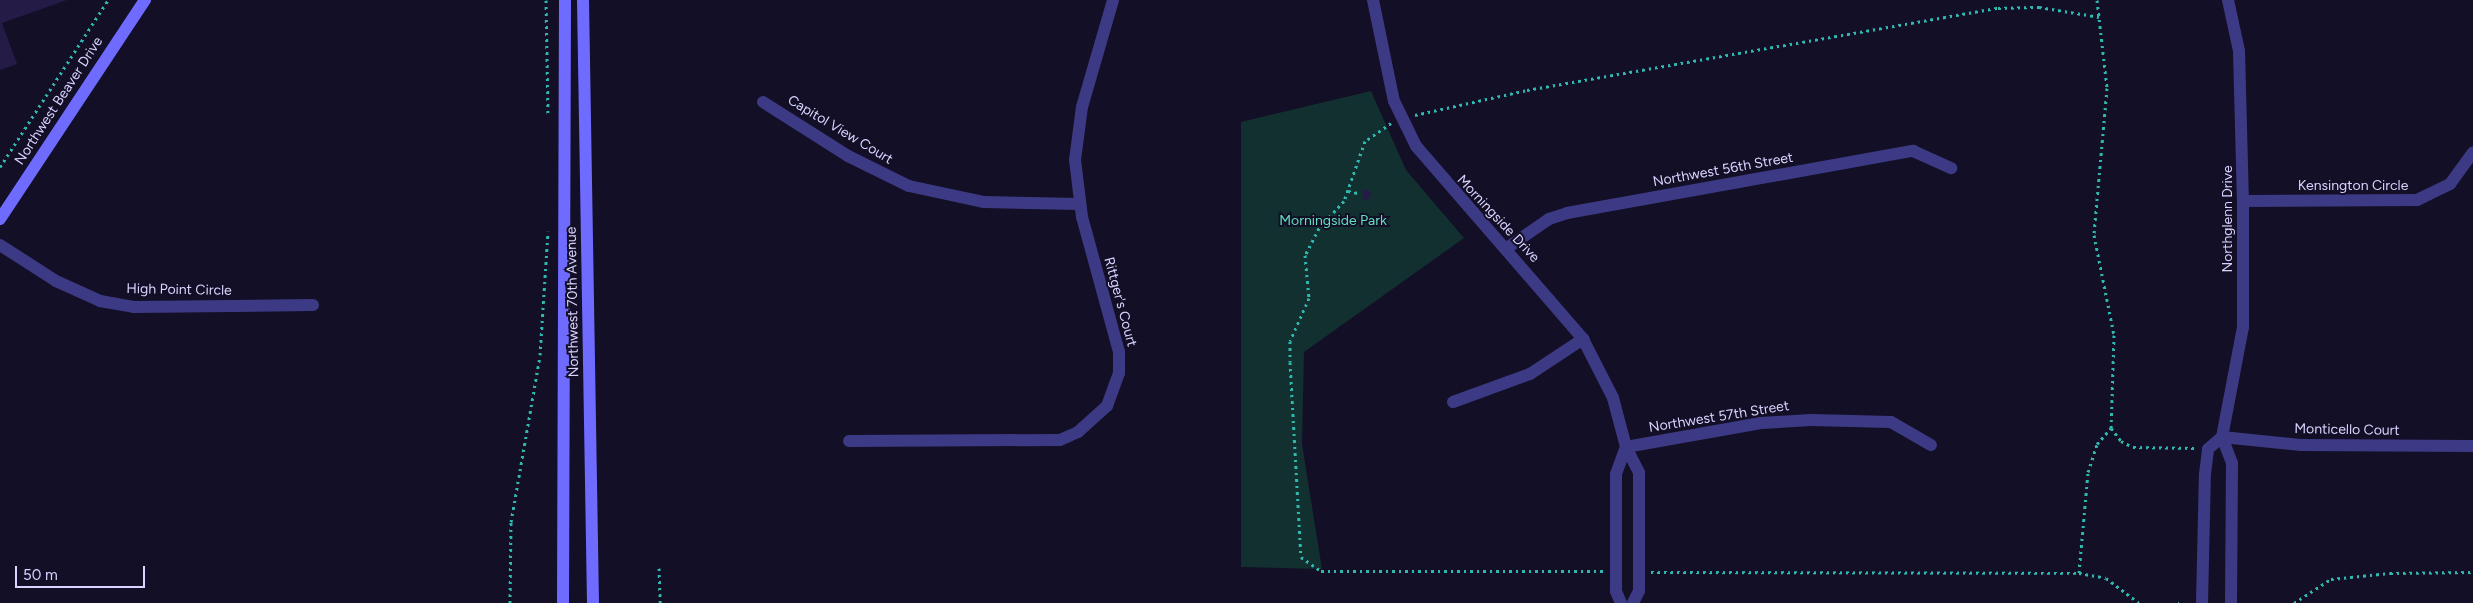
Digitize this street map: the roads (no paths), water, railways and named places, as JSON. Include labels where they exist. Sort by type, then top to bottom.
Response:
[{"type":"main road","name":"Northwest Beaver Drive","points":[[0,219],[145,0]]},
{"type":"main road","name":"Northwest 70th Avenue","points":[[563,603],[565,0]]},
{"type":"main road","name":"Northwest 70th Avenue","points":[[583,0],[593,603]]},
{"type":"street","name":"Rittger's Court","points":[[849,441],[1040,442],[1069,436],[1094,421],[1114,391],[1119,352],[1079,204],[1077,133],[1113,0]]},
{"type":"street","name":"Morningside Drive","points":[[1373,0],[1402,120],[1436,172],[1507,248],[1583,339],[1613,398],[1626,447],[1639,473],[1638,572],[1633,603]]},
{"type":"street","name":"Northglenn Drive","points":[[2222,437],[2243,327],[2243,201],[2239,52],[2228,0]]},
{"type":"street","name":"Capitol View Court","points":[[763,102],[848,156],[909,186],[984,202],[1079,204]]},
{"type":"street","name":"Northwest 56th Street","points":[[1507,248],[1549,219],[1567,213],[1913,151],[1951,168]]},
{"type":"street","name":"Kensington Circle","points":[[2243,201],[2417,200],[2450,184],[2473,152]]},
{"type":"street","name":"High Point Circle","points":[[0,245],[56,281],[100,301],[133,307],[313,305]]},
{"type":"street","points":[[1453,402],[1530,374],[1583,339]]},
{"type":"street","name":"Northwest 57th Street","points":[[1626,447],[1768,422],[1811,420],[1891,422],[1931,445]]},
{"type":"street","name":"Monticello Court","points":[[2222,437],[2301,445],[2473,446]]},
{"type":"street","points":[[2202,603],[2208,448],[2222,437],[2232,463],[2231,603]]},
{"type":"street","points":[[1621,603],[1616,571],[1616,474],[1626,447]]},
{"type":"park label","name":"Morningside Park","points":[[1333,221]]}]
